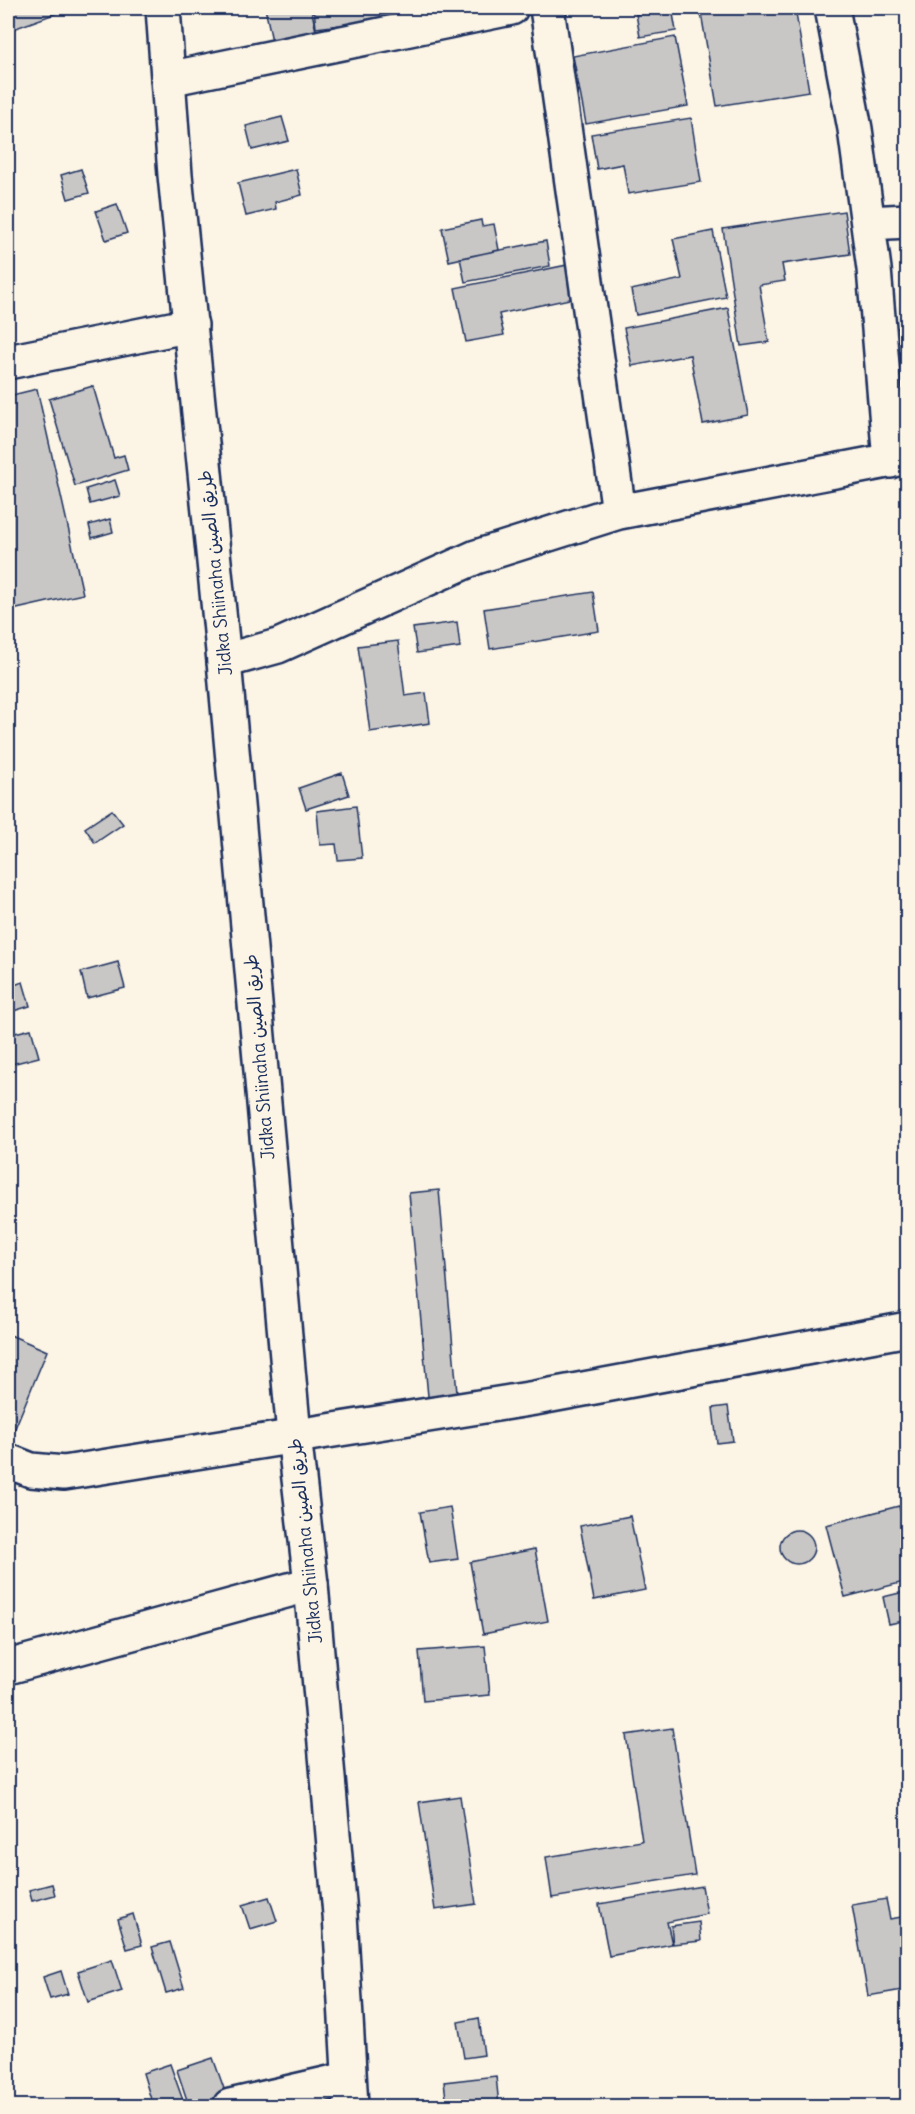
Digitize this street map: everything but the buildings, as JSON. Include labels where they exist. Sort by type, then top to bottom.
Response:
[{"type":"street","name":"Jidka Shiinaha طريق الصين","points":[[163,8],[190,325],[224,661],[294,1436],[311,1584],[340,1914],[349,2093]]},
{"type":"street","points":[[168,79],[512,8]]},
{"type":"street","points":[[547,8],[619,512]]},
{"type":"street","points":[[224,661],[278,646],[476,557],[619,512],[899,459],[855,129],[832,8]]},
{"type":"street","points":[[868,223],[908,220]]},
{"type":"street","points":[[8,362],[190,325]]},
{"type":"street","points":[[8,1461],[31,1470],[64,1473],[535,1398],[908,1329]]},
{"type":"street","points":[[8,1667],[311,1584]]},
{"type":"street","points":[[230,2106],[349,2093]]}]
